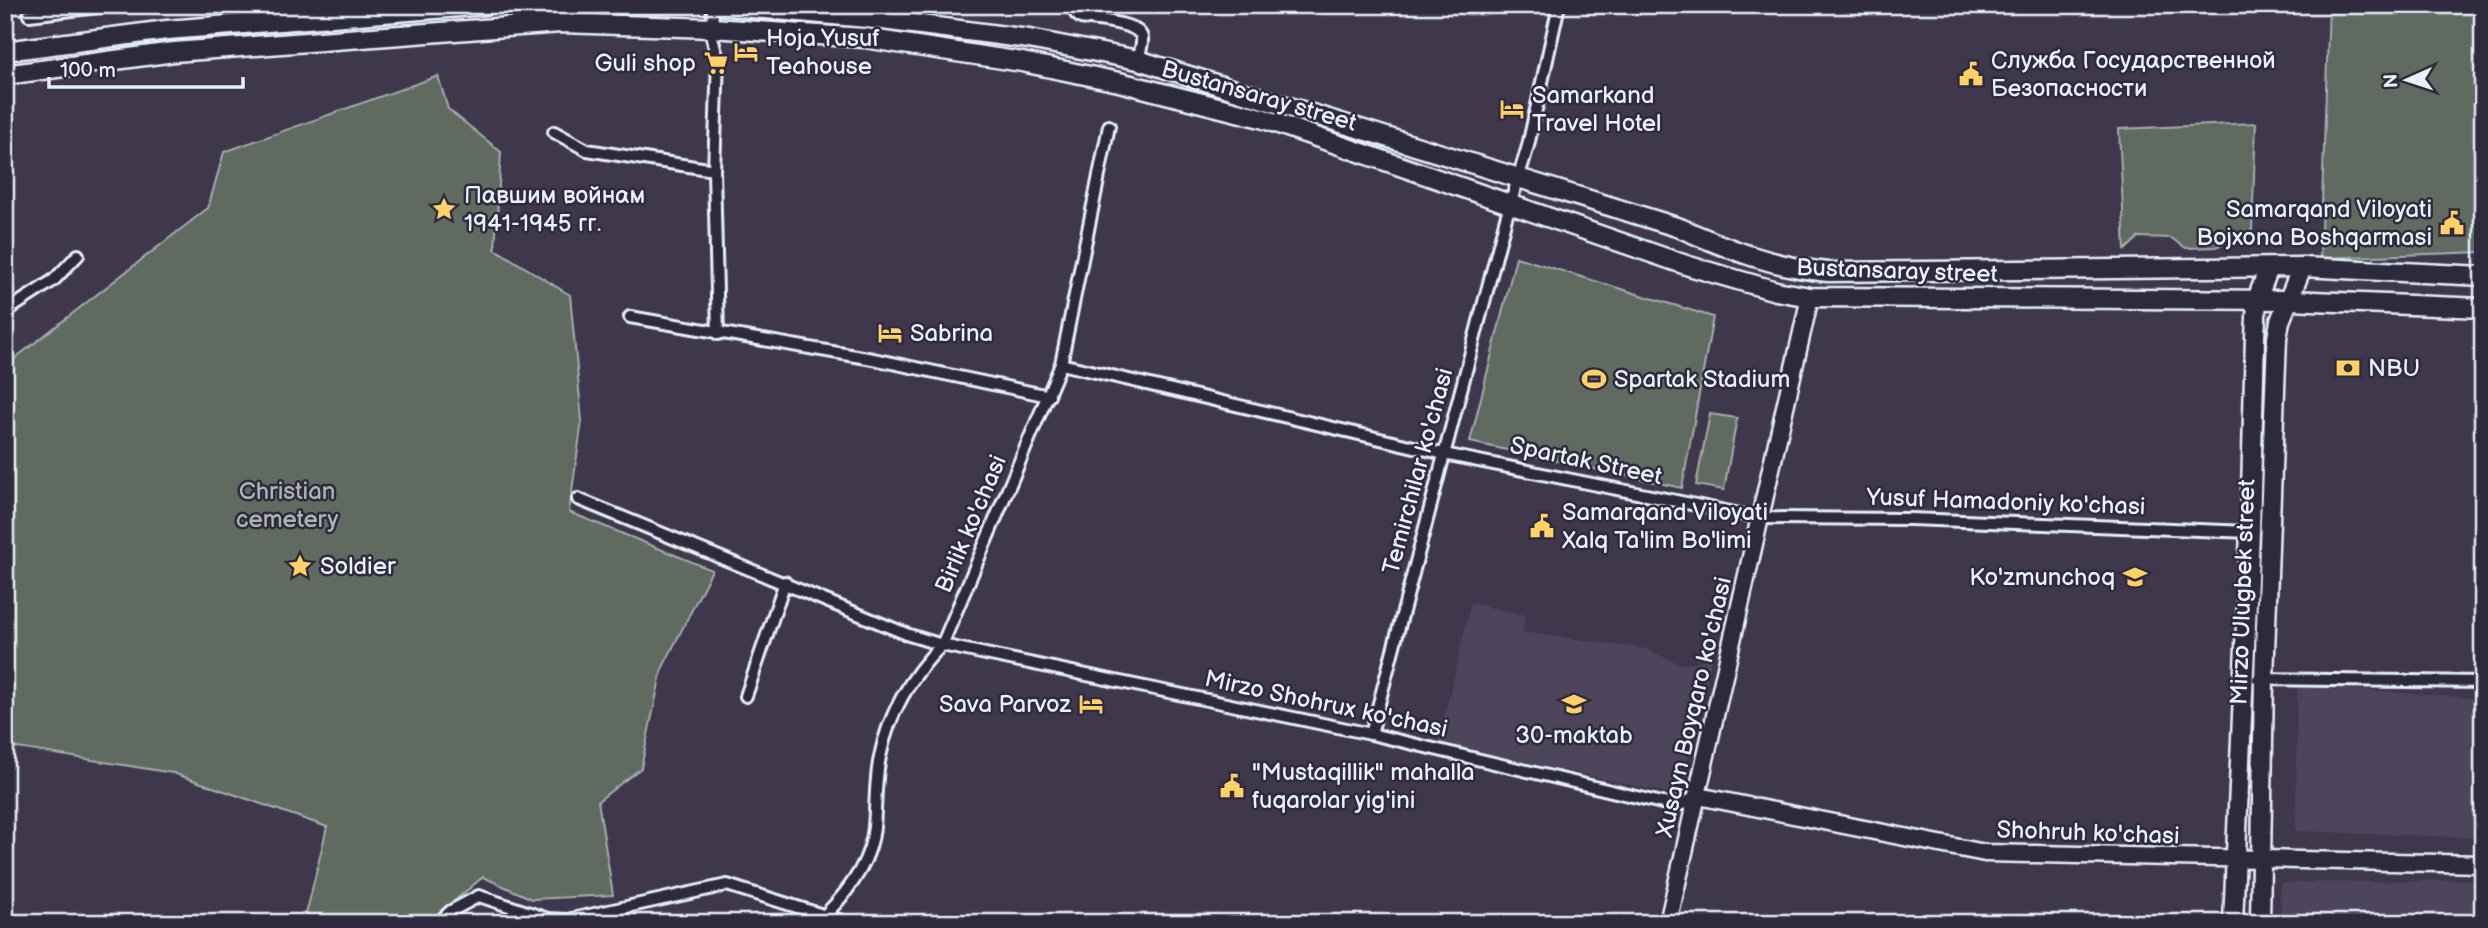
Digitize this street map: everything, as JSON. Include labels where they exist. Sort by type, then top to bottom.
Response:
[{"type":"main road","points":[[5,51],[167,30],[485,5]]},
{"type":"main road","name":"Bustansaray street","points":[[719,5],[867,18],[1029,39],[1138,60],[1518,181],[1680,228],[1744,255],[1789,269],[1828,272],[2302,267],[2483,276]]},
{"type":"main road","name":"Bustansaray street","points":[[5,75],[174,52],[561,23],[712,28],[864,38],[1022,62],[1119,82],[1261,118],[1508,210],[1689,266],[1776,291],[1810,297],[2257,299],[2483,308]]},
{"type":"main road","name":"Mirzo Ulugbek street","points":[[2260,923],[2264,678],[2277,338],[2280,321],[2302,267]]},
{"type":"main road","name":"Mirzo Ulugbek street","points":[[2233,923],[2245,679],[2257,299],[2269,268]]},
{"type":"main road","name":"Xusayn Boyqaro ko'chasi","points":[[1668,923],[1810,297]]},
{"type":"main road","name":"Shohruh ko'chasi","points":[[1698,796],[1985,853],[2483,864]]},
{"type":"street","points":[[29,15],[116,5]]},
{"type":"street","points":[[713,5],[712,28],[718,60],[714,170],[718,334]]},
{"type":"street","points":[[1072,5],[1076,15],[1081,18],[1132,26],[1139,31],[1142,39],[1138,60]]},
{"type":"street","name":"Temirchilar ko'chasi","points":[[1371,734],[1508,210],[1518,181],[1559,5]]},
{"type":"street","name":"Birlik ko'chasi","points":[[825,915],[856,878],[868,848],[874,830],[880,757],[891,720],[922,664],[942,645],[1061,364],[1108,126]]},
{"type":"street","points":[[554,132],[587,150],[714,170]]},
{"type":"street","points":[[5,312],[54,280],[78,255]]},
{"type":"street","points":[[630,317],[873,359],[1049,396]]},
{"type":"street","name":"Spartak Street","points":[[1061,364],[1444,454],[1760,519]]},
{"type":"street","name":"Mirzo Shohrux ko'chasi","points":[[578,499],[909,635],[942,645],[1371,734],[1662,803],[1682,804],[1698,796]]},
{"type":"street","name":"Yusuf Hamadoniy ko'chasi","points":[[1760,519],[1910,519],[2250,531]]},
{"type":"street","points":[[746,696],[785,582]]},
{"type":"street","points":[[2245,679],[2483,682]]},
{"type":"street","points":[[438,923],[451,911],[479,897],[548,919],[567,920],[727,885],[848,923]]},
{"type":"shaded area","name":"30-maktab","points":[[1471,603],[1525,615],[1523,632],[1646,649],[1680,664],[1712,659],[1679,795],[1438,743]]},
{"type":"shaded area","points":[[2297,685],[2483,699],[2483,838],[2296,831]]},
{"type":"shaded area","points":[[2483,880],[2483,923],[2281,923],[2280,883]]},
{"type":"green space","points":[[2329,5],[2483,5],[2483,252],[2320,258]]},
{"type":"green space","name":"Christian cemetery","points":[[438,76],[448,109],[501,152],[495,249],[570,295],[582,421],[569,512],[712,570],[662,669],[641,768],[598,801],[613,895],[532,899],[483,877],[428,923],[304,923],[327,827],[173,773],[5,746],[5,366],[208,208],[224,152]]},
{"type":"green space","points":[[2256,123],[2252,230],[2216,247],[2186,248],[2171,238],[2139,237],[2125,250],[2119,129]]},
{"type":"green space","name":"Spartak Stadium","points":[[1516,257],[1713,317],[1682,488],[1470,442]]},
{"type":"green space","points":[[1710,414],[1737,418],[1724,490],[1696,485]]},
{"type":"place","name":"Hoja Yusuf Teahouse","points":[[746,52]]},
{"type":"place","name":"Guli shop","points":[[716,63]]},
{"type":"place","name":"Служба Государственной Безопасности","points":[[1971,74]]},
{"type":"place","name":"Samarkand Travel Hotel","points":[[1512,109]]},
{"type":"place","name":"Павшим войнам 1941-1945 гг.","points":[[444,209]]},
{"type":"place","name":"Samarqand Viloyati Bojxona Boshqarmasi","points":[[2452,223]]},
{"type":"place","name":"Sabrina","points":[[890,333]]},
{"type":"place","name":"NBU","points":[[2348,368]]},
{"type":"place","name":"Spartak Stadium","points":[[1594,379]]},
{"type":"place","name":"Samarqand Viloyati Xalq Ta'lim Bo'limi","points":[[1542,526]]},
{"type":"place","name":"Soldier","points":[[300,566]]},
{"type":"place","name":"Ko'zmunchoq","points":[[2135,577]]},
{"type":"place","name":"Sava Parvoz","points":[[1091,704]]},
{"type":"place","name":"30-maktab","points":[[1574,704]]},
{"type":"place","name":"\"Mustaqillik\" mahalla fuqarolar yig'ini","points":[[1232,786]]}]
